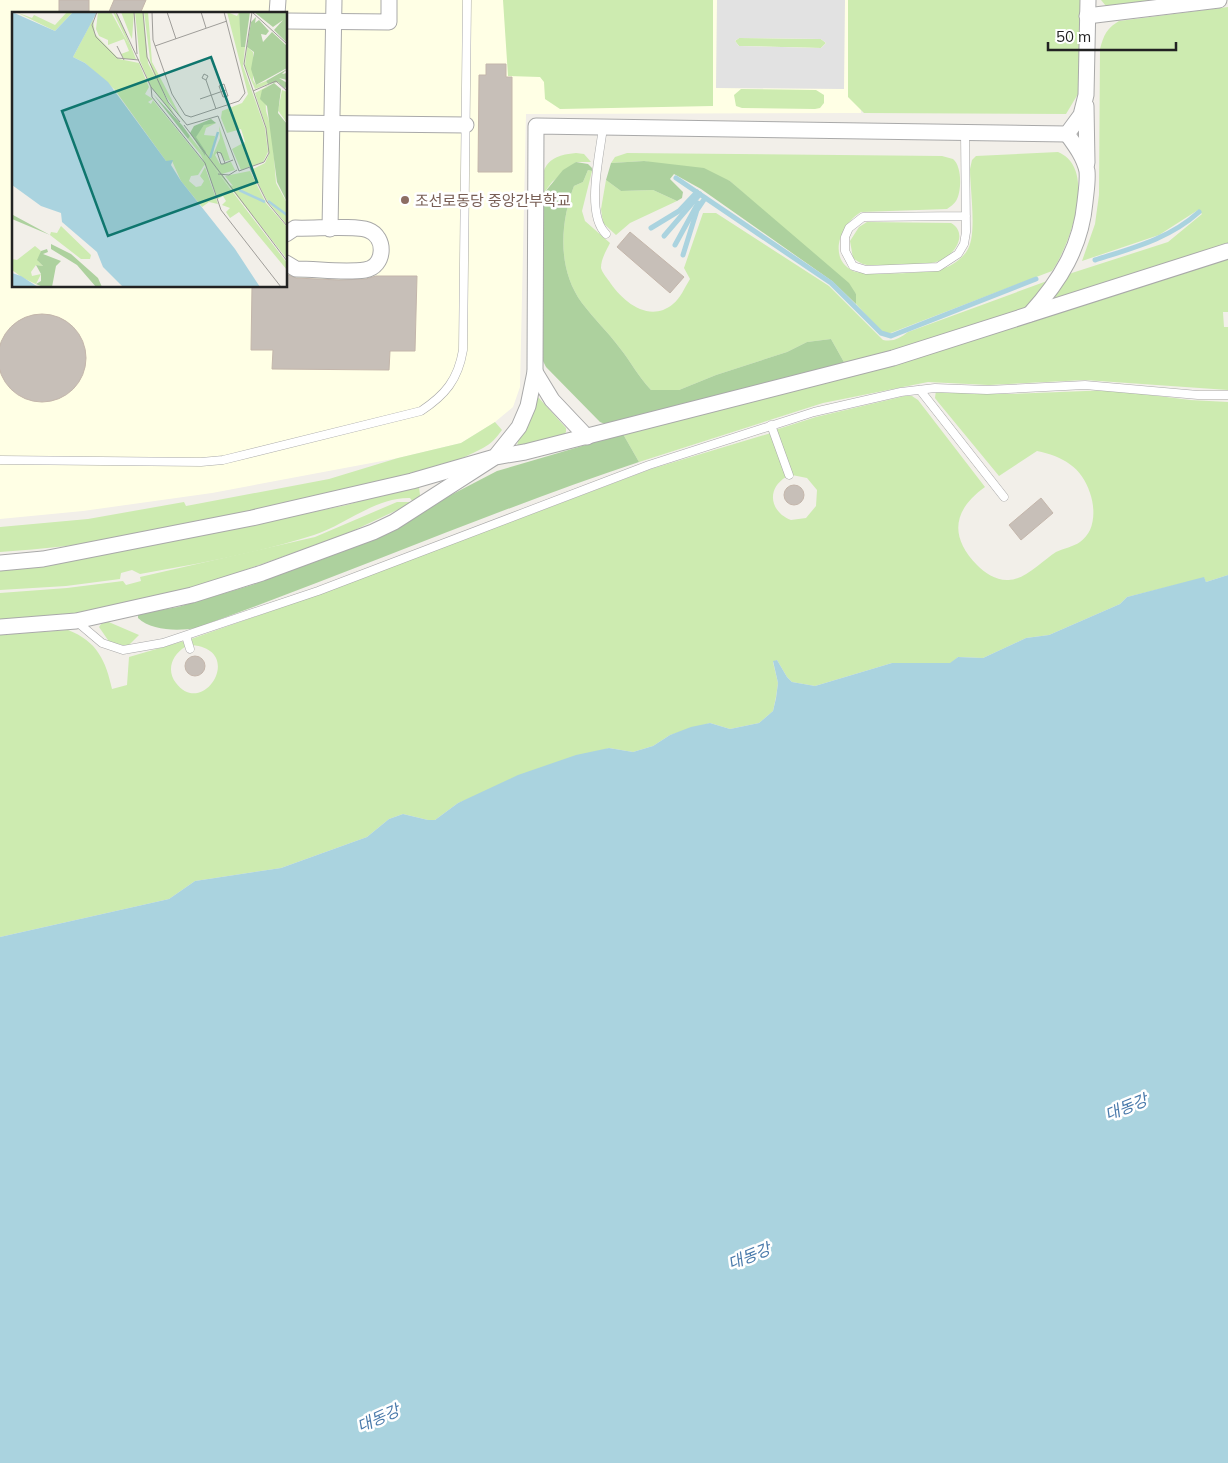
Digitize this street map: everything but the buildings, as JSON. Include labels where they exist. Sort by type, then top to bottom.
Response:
[{"type":"street","points":[[330,229],[334,0]]},
{"type":"street","points":[[288,21],[389,22],[389,0]]},
{"type":"street","points":[[1029,315],[1063,274],[1077,243],[1084,219],[1087,171],[1088,0]]},
{"type":"street","points":[[1087,16],[1219,0]]},
{"type":"street","points":[[1067,134],[1081,115],[1086,95]]},
{"type":"street","points":[[288,122],[466,125]]},
{"type":"street","points":[[0,627],[76,621],[192,595],[342,544],[394,522],[495,457],[522,420],[528,406],[535,372],[536,126],[1067,134]]},
{"type":"street","points":[[1067,134],[1079,151],[1087,171]]},
{"type":"street","points":[[288,233],[295,228],[366,229],[378,237],[382,250],[377,262],[366,270],[296,269],[288,264]]},
{"type":"street","points":[[0,563],[43,559],[252,518],[412,481],[495,457],[587,437],[893,358],[1228,251]]},
{"type":"street","points":[[535,372],[552,400],[587,437]]},
{"type":"lane","points":[[0,460],[201,462],[224,460],[421,411],[439,400],[452,385],[460,369],[463,350],[467,0]]},
{"type":"lane","points":[[603,127],[596,191],[596,215],[599,227],[606,234]]},
{"type":"lane","points":[[965,132],[966,216],[964,244],[958,254],[938,267],[866,270],[853,266],[844,251],[844,242],[849,228],[863,217],[966,216]]},
{"type":"lane","points":[[76,621],[102,643],[123,650],[163,643],[318,591],[649,465],[814,412],[920,390],[935,388],[987,390],[1085,385],[1198,395],[1228,395]]},
{"type":"lane","points":[[920,390],[1004,497]]},
{"type":"lane","points":[[771,425],[789,475]]},
{"type":"lane","points":[[186,636],[190,649]]},
{"type":"shaded area","name":"조선로동당 중앙간부학교","points":[[0,0],[862,0],[861,113],[526,114],[520,387],[513,407],[495,422],[461,443],[398,458],[212,493],[83,511],[0,519]]},
{"type":"shaded area","points":[[717,0],[845,0],[844,89],[716,88]],"holes":[[[739,38],[821,39],[826,43],[821,48],[739,46],[735,41]]]},
{"type":"green space","points":[[503,0],[713,0],[713,106],[560,109],[545,99],[544,82],[540,77],[508,76]]},
{"type":"green space","points":[[848,0],[1081,0],[1078,94],[1066,114],[864,113],[848,97]]},
{"type":"green space","points":[[1101,0],[1169,0],[1113,7],[1106,6]]},
{"type":"green space","points":[[1228,7],[1228,244],[957,332],[845,364],[831,339],[807,342],[787,352],[716,375],[679,390],[651,390],[615,341],[582,303],[568,276],[563,246],[566,215],[574,186],[583,182],[588,170],[592,171],[582,211],[585,221],[610,243],[603,258],[601,268],[614,289],[621,296],[637,308],[646,311],[664,310],[676,302],[682,293],[690,279],[684,268],[703,213],[716,213],[829,286],[883,340],[897,339],[908,332],[1047,281],[1168,242],[1202,214],[1198,210],[1159,235],[1082,261],[1095,224],[1099,195],[1100,49],[1106,33],[1119,21]]},
{"type":"green space","points":[[739,38],[821,39],[826,43],[821,48],[739,46],[735,41]]},
{"type":"green space","points":[[741,89],[816,90],[824,95],[824,103],[820,108],[815,109],[742,108],[736,106],[734,95]]},
{"type":"green space","points":[[1058,152],[1070,161],[1076,174],[1078,190],[1077,208],[1072,226],[1066,244],[1052,271],[888,334],[881,331],[856,304],[856,294],[730,181],[644,161],[611,163],[615,157],[627,153],[942,156],[953,159],[958,167],[960,185],[956,201],[947,209],[861,212],[854,217],[843,232],[839,249],[840,257],[845,265],[859,273],[894,274],[942,269],[955,263],[968,249],[972,233],[970,169],[972,160],[976,156]]},
{"type":"green space","points":[[576,153],[584,154],[591,162],[576,162],[552,182],[540,198],[542,179],[546,166],[557,157]]},
{"type":"green space","points":[[644,161],[704,168],[730,181],[849,283],[856,294],[856,304],[832,281],[701,189],[674,174],[670,179],[683,192],[682,198],[677,201],[653,190],[621,191],[606,180],[611,163]]},
{"type":"green space","points":[[576,162],[588,164],[592,171],[588,170],[583,182],[574,186],[569,200],[563,246],[568,276],[582,303],[615,341],[651,390],[679,390],[716,375],[787,352],[807,342],[831,339],[845,364],[605,424],[600,422],[546,367],[541,357],[540,198],[563,170]]},
{"type":"green space","points":[[606,180],[621,191],[653,190],[677,201],[630,223],[616,235],[603,223],[601,209]]},
{"type":"green space","points":[[867,222],[951,223],[957,228],[959,239],[957,245],[948,256],[936,262],[913,265],[867,265],[853,258],[850,241],[859,227]]},
{"type":"green space","points":[[1228,258],[1228,312],[1223,312],[1224,327],[1228,327],[1228,390],[1085,380],[989,385],[928,382],[823,403],[639,462],[623,434]]},
{"type":"green space","points":[[936,390],[1009,394],[1111,390],[1190,400],[1228,402],[1228,575],[1206,582],[1204,578],[1127,597],[1120,604],[1049,635],[1026,638],[983,658],[958,657],[951,663],[892,663],[815,686],[792,682],[777,660],[773,662],[778,683],[773,711],[759,723],[730,729],[710,723],[670,735],[653,746],[633,752],[609,748],[458,803],[435,820],[403,814],[389,819],[367,837],[281,868],[195,881],[169,899],[0,937],[0,635],[68,630],[86,640],[99,653],[107,670],[112,689],[127,685],[129,657],[184,641],[185,647],[174,658],[171,673],[176,683],[187,692],[197,693],[207,688],[214,679],[218,669],[216,658],[208,650],[192,645],[191,639],[320,594],[651,469],[771,433],[786,477],[775,488],[773,500],[775,506],[779,512],[791,520],[806,518],[816,506],[817,490],[807,478],[792,475],[775,430],[816,417],[905,396],[912,396],[918,400],[985,487],[966,505],[961,514],[959,524],[962,544],[983,571],[998,579],[1007,580],[1020,577],[1033,570],[1056,552],[1080,542],[1092,526],[1093,516],[1091,497],[1082,476],[1063,460],[1037,451],[999,476],[935,398]]},
{"type":"green space","points":[[538,397],[566,428],[566,432],[564,435],[517,446],[519,437]]},
{"type":"green space","points":[[495,422],[502,430],[486,446],[449,463],[412,474],[170,530],[43,549],[0,552],[0,527],[88,519],[184,502],[186,506],[329,479],[398,458],[461,443]]},
{"type":"green space","points":[[623,434],[639,462],[583,481],[196,628],[174,630],[158,628],[138,618],[138,614],[178,607],[252,585],[398,527],[449,496],[497,471]]},
{"type":"green space","points":[[410,486],[419,487],[420,495],[423,495],[413,502],[410,498],[385,502],[314,535],[250,553],[140,574],[132,570],[121,573],[120,579],[66,586],[0,590],[0,564],[250,525],[347,505]]},
{"type":"green space","points":[[397,502],[409,502],[410,504],[344,535],[191,589],[76,615],[0,621],[0,593],[67,588],[123,581],[126,585],[141,581],[140,577],[315,537]]},
{"type":"green space","points":[[104,620],[139,635],[128,646],[110,643],[99,627]]},
{"type":"water","name":"대동강","points":[[1228,575],[1228,1463],[0,1463],[0,937],[169,899],[195,881],[281,868],[367,837],[389,819],[403,814],[435,820],[458,803],[518,775],[576,755],[609,748],[633,752],[653,746],[670,735],[691,727],[710,723],[730,729],[759,723],[773,711],[776,698],[778,683],[773,661],[777,660],[792,682],[815,686],[892,663],[950,663],[958,657],[983,658],[1026,638],[1049,635],[1120,604],[1127,597],[1204,577],[1206,582]]},
{"type":"waterway","points":[[676,178],[831,283],[881,333],[891,336],[1036,279]]},
{"type":"waterway","points":[[651,228],[679,211],[697,192]]},
{"type":"waterway","points":[[664,236],[700,194]]},
{"type":"waterway","points":[[683,255],[697,210],[705,198]]},
{"type":"waterway","points":[[675,245],[698,203]]},
{"type":"waterway","points":[[1095,260],[1150,242],[1175,229],[1199,212]]},
{"type":"place","name":"조선로동당 중앙간부학교","points":[[405,200]]}]
